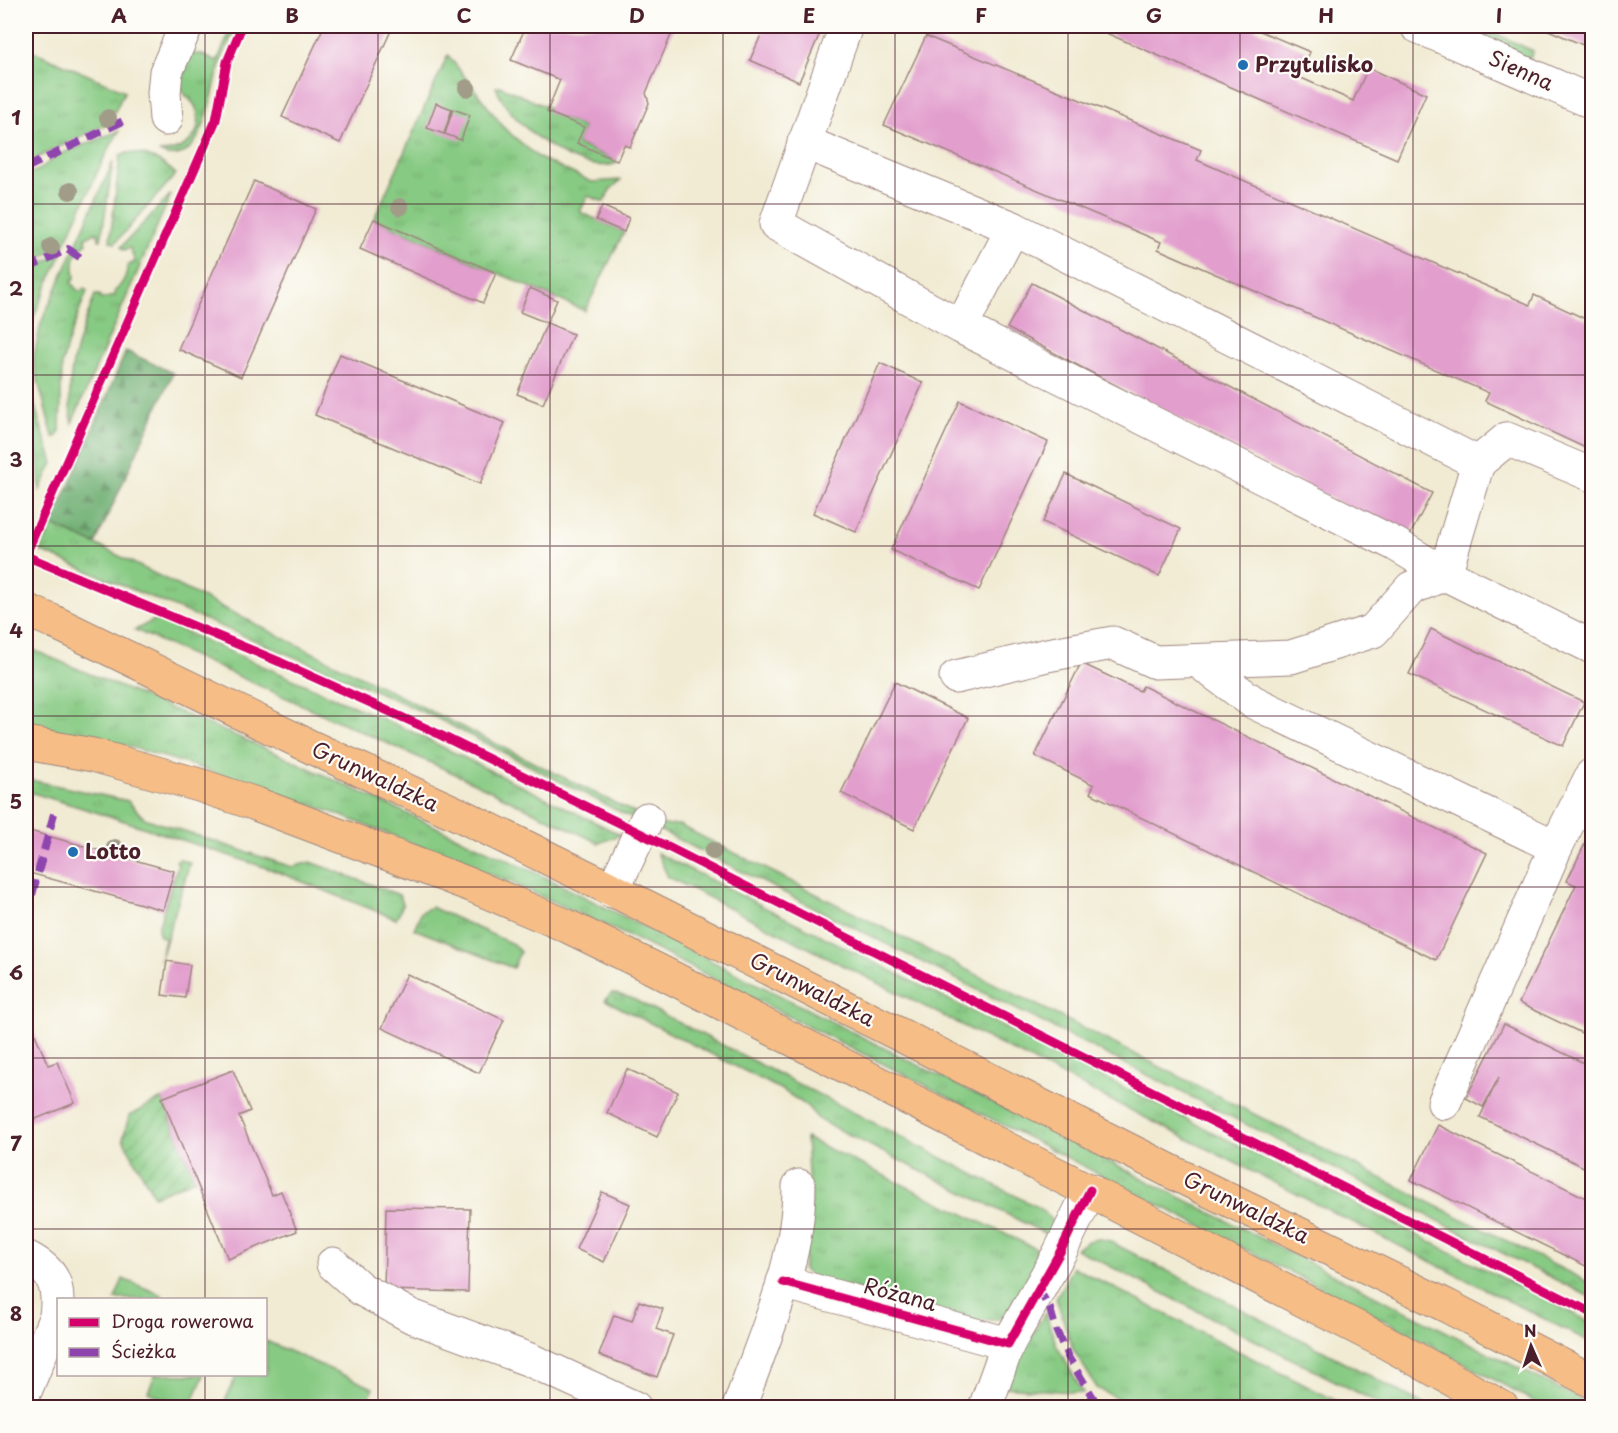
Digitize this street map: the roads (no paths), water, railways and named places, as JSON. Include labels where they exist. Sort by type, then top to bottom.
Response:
[{"type":"main road","name":"Grunwaldzka","points":[[26,610],[313,748],[462,816],[1192,1182],[1447,1306],[1593,1381]]},
{"type":"main road","points":[[26,743],[93,755],[256,804],[482,890],[567,926],[1090,1190],[1389,1344],[1503,1407]]},
{"type":"street","points":[[166,119],[164,93],[166,72],[186,26]]},
{"type":"street","points":[[846,26],[776,224],[961,327],[1395,544],[1444,574],[1593,647]]},
{"type":"street","name":"Sienna","points":[[1417,26],[1593,102]]},
{"type":"street","points":[[804,142],[1013,228],[1478,463]]},
{"type":"street","points":[[961,327],[1013,228]]},
{"type":"street","points":[[956,677],[1047,655],[1113,643],[1155,662],[1291,657],[1373,631],[1411,588],[1444,574],[1478,463],[1507,440],[1593,475]]},
{"type":"street","points":[[1199,662],[1253,702],[1556,847]]},
{"type":"street","points":[[1444,1103],[1556,847],[1593,775]]},
{"type":"street","points":[[612,891],[647,819]]},
{"type":"street","points":[[738,1407],[783,1282],[797,1218],[799,1185]]},
{"type":"street","points":[[985,1407],[1008,1344],[1060,1252],[1090,1190]]},
{"type":"street","points":[[26,1257],[42,1266],[53,1277],[58,1298]]},
{"type":"street","points":[[333,1264],[362,1289],[411,1316],[530,1360],[635,1407]]},
{"type":"street","name":"Różana","points":[[783,1282],[1008,1344]]},
{"type":"street","points":[[26,1389],[57,1310]]},
{"type":"place","name":"Przytulisko","points":[[1243,65]]},
{"type":"place","name":"Lotto","points":[[73,852]]}]
